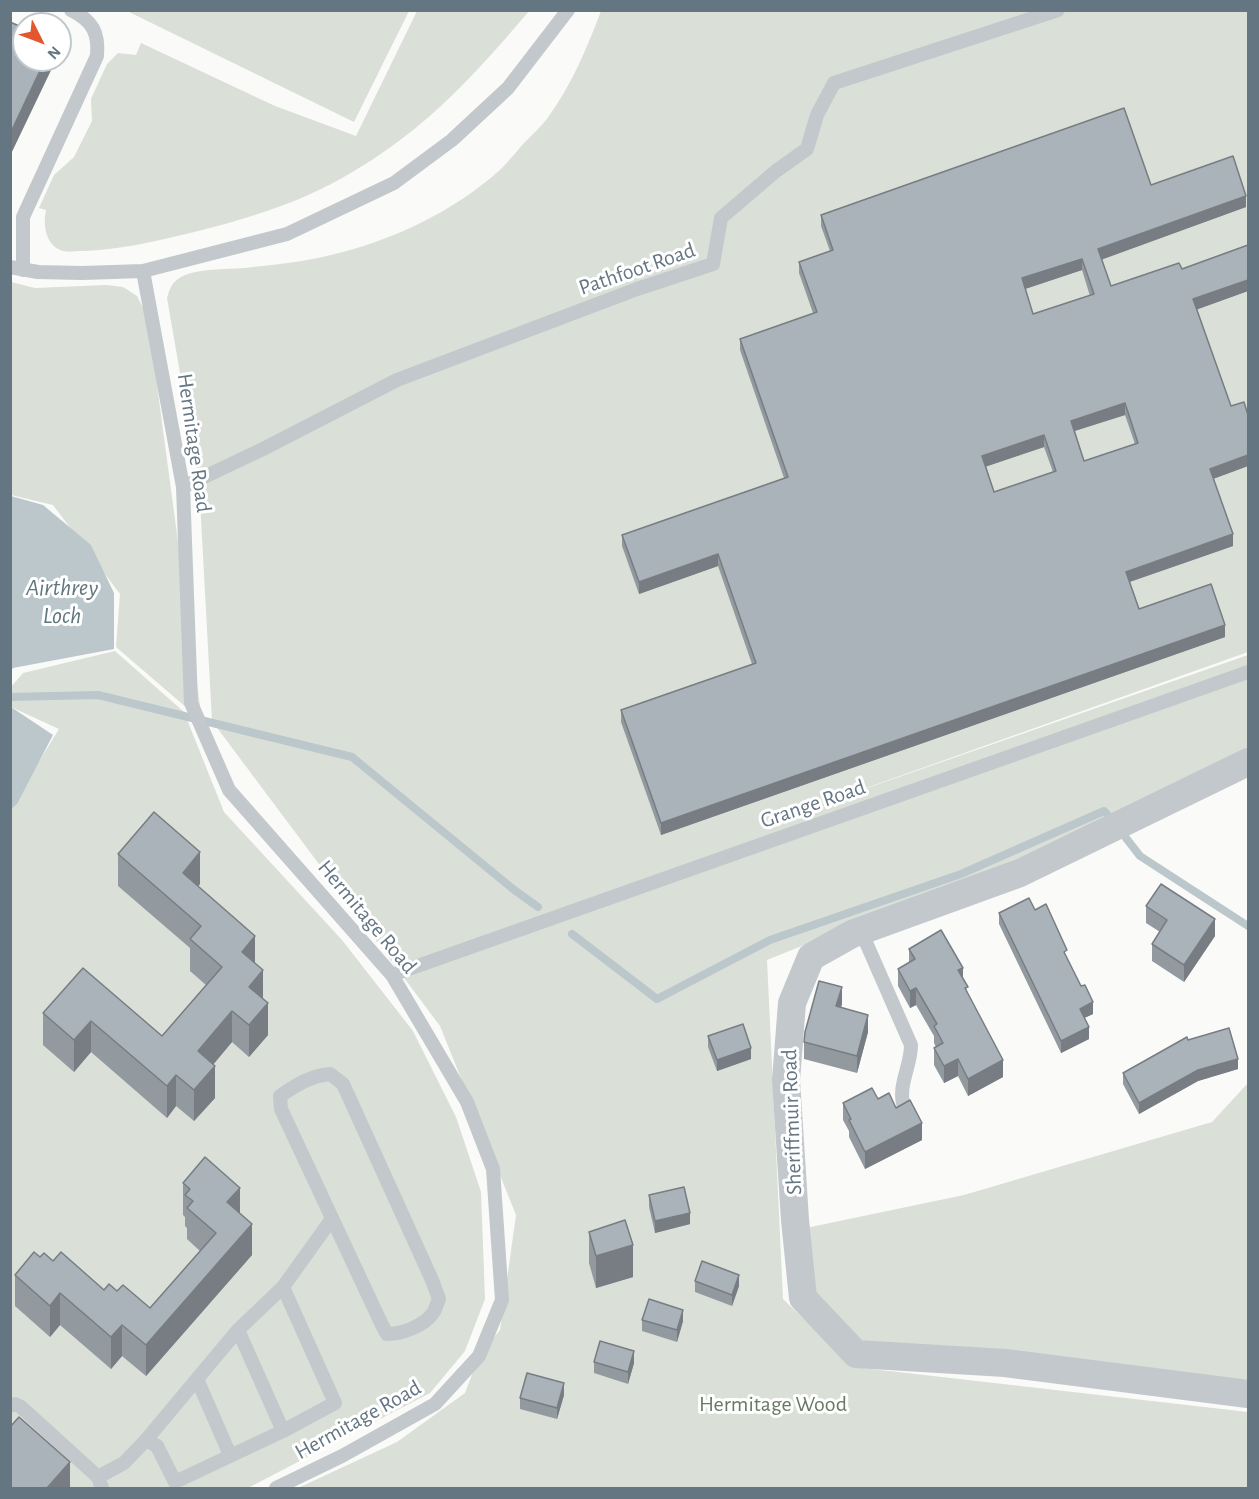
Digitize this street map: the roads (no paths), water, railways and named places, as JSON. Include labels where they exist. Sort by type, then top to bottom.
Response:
[{"type":"street","name":"Sheriffmuir Road","points":[[1248,762],[1020,873],[861,931],[811,957],[792,1003],[786,1080],[802,1298],[856,1354],[1005,1363],[1248,1394]]},
{"type":"lane","points":[[71,10],[81,15],[97,35],[97,56],[17,214],[17,268],[82,273],[144,271],[287,234],[394,183],[452,140],[508,88],[568,10]]},
{"type":"lane","name":"Pathfoot Road","points":[[183,487],[397,380],[637,289],[713,264],[721,218],[807,148],[817,115],[834,83],[1058,10]]},
{"type":"lane","name":"Hermitage Road","points":[[144,271],[183,487],[191,703],[229,790],[392,975],[467,1102],[493,1169],[502,1300],[479,1356],[435,1404],[342,1456],[276,1488]]},
{"type":"lane","name":"Grange Road","points":[[392,975],[1248,672]]},
{"type":"lane","points":[[861,931],[911,1045],[911,1057],[902,1084],[901,1097],[904,1107]]},
{"type":"lane","points":[[330,1074],[343,1084],[432,1280],[439,1299],[433,1314],[416,1327],[395,1334],[387,1334],[331,1220],[281,1109],[280,1096],[299,1083],[317,1075],[330,1074]]},
{"type":"lane","points":[[10,1406],[15,1404],[21,1407],[100,1483],[146,1440],[238,1330],[283,1287],[331,1220]]},
{"type":"lane","points":[[146,1440],[157,1446],[175,1482],[284,1431],[335,1403],[283,1287]]},
{"type":"lane","points":[[238,1330],[284,1431]]},
{"type":"lane","points":[[197,1379],[230,1455]]},
{"type":"water","name":"Airthrey Loch","points":[[11,496],[43,505],[91,545],[114,593],[114,649],[13,668],[11,671]]},
{"type":"water","points":[[11,707],[53,735],[17,804],[11,809]]},
{"type":"waterway","points":[[10,697],[98,695],[352,757],[538,907]]},
{"type":"waterway","points":[[572,934],[657,999],[770,940],[961,874],[1104,811],[1107,814]]},
{"type":"waterway","points":[[1126,838],[1140,856],[1248,926]]},
{"type":"park label","name":"Hermitage Wood","points":[[773,1404]]}]
